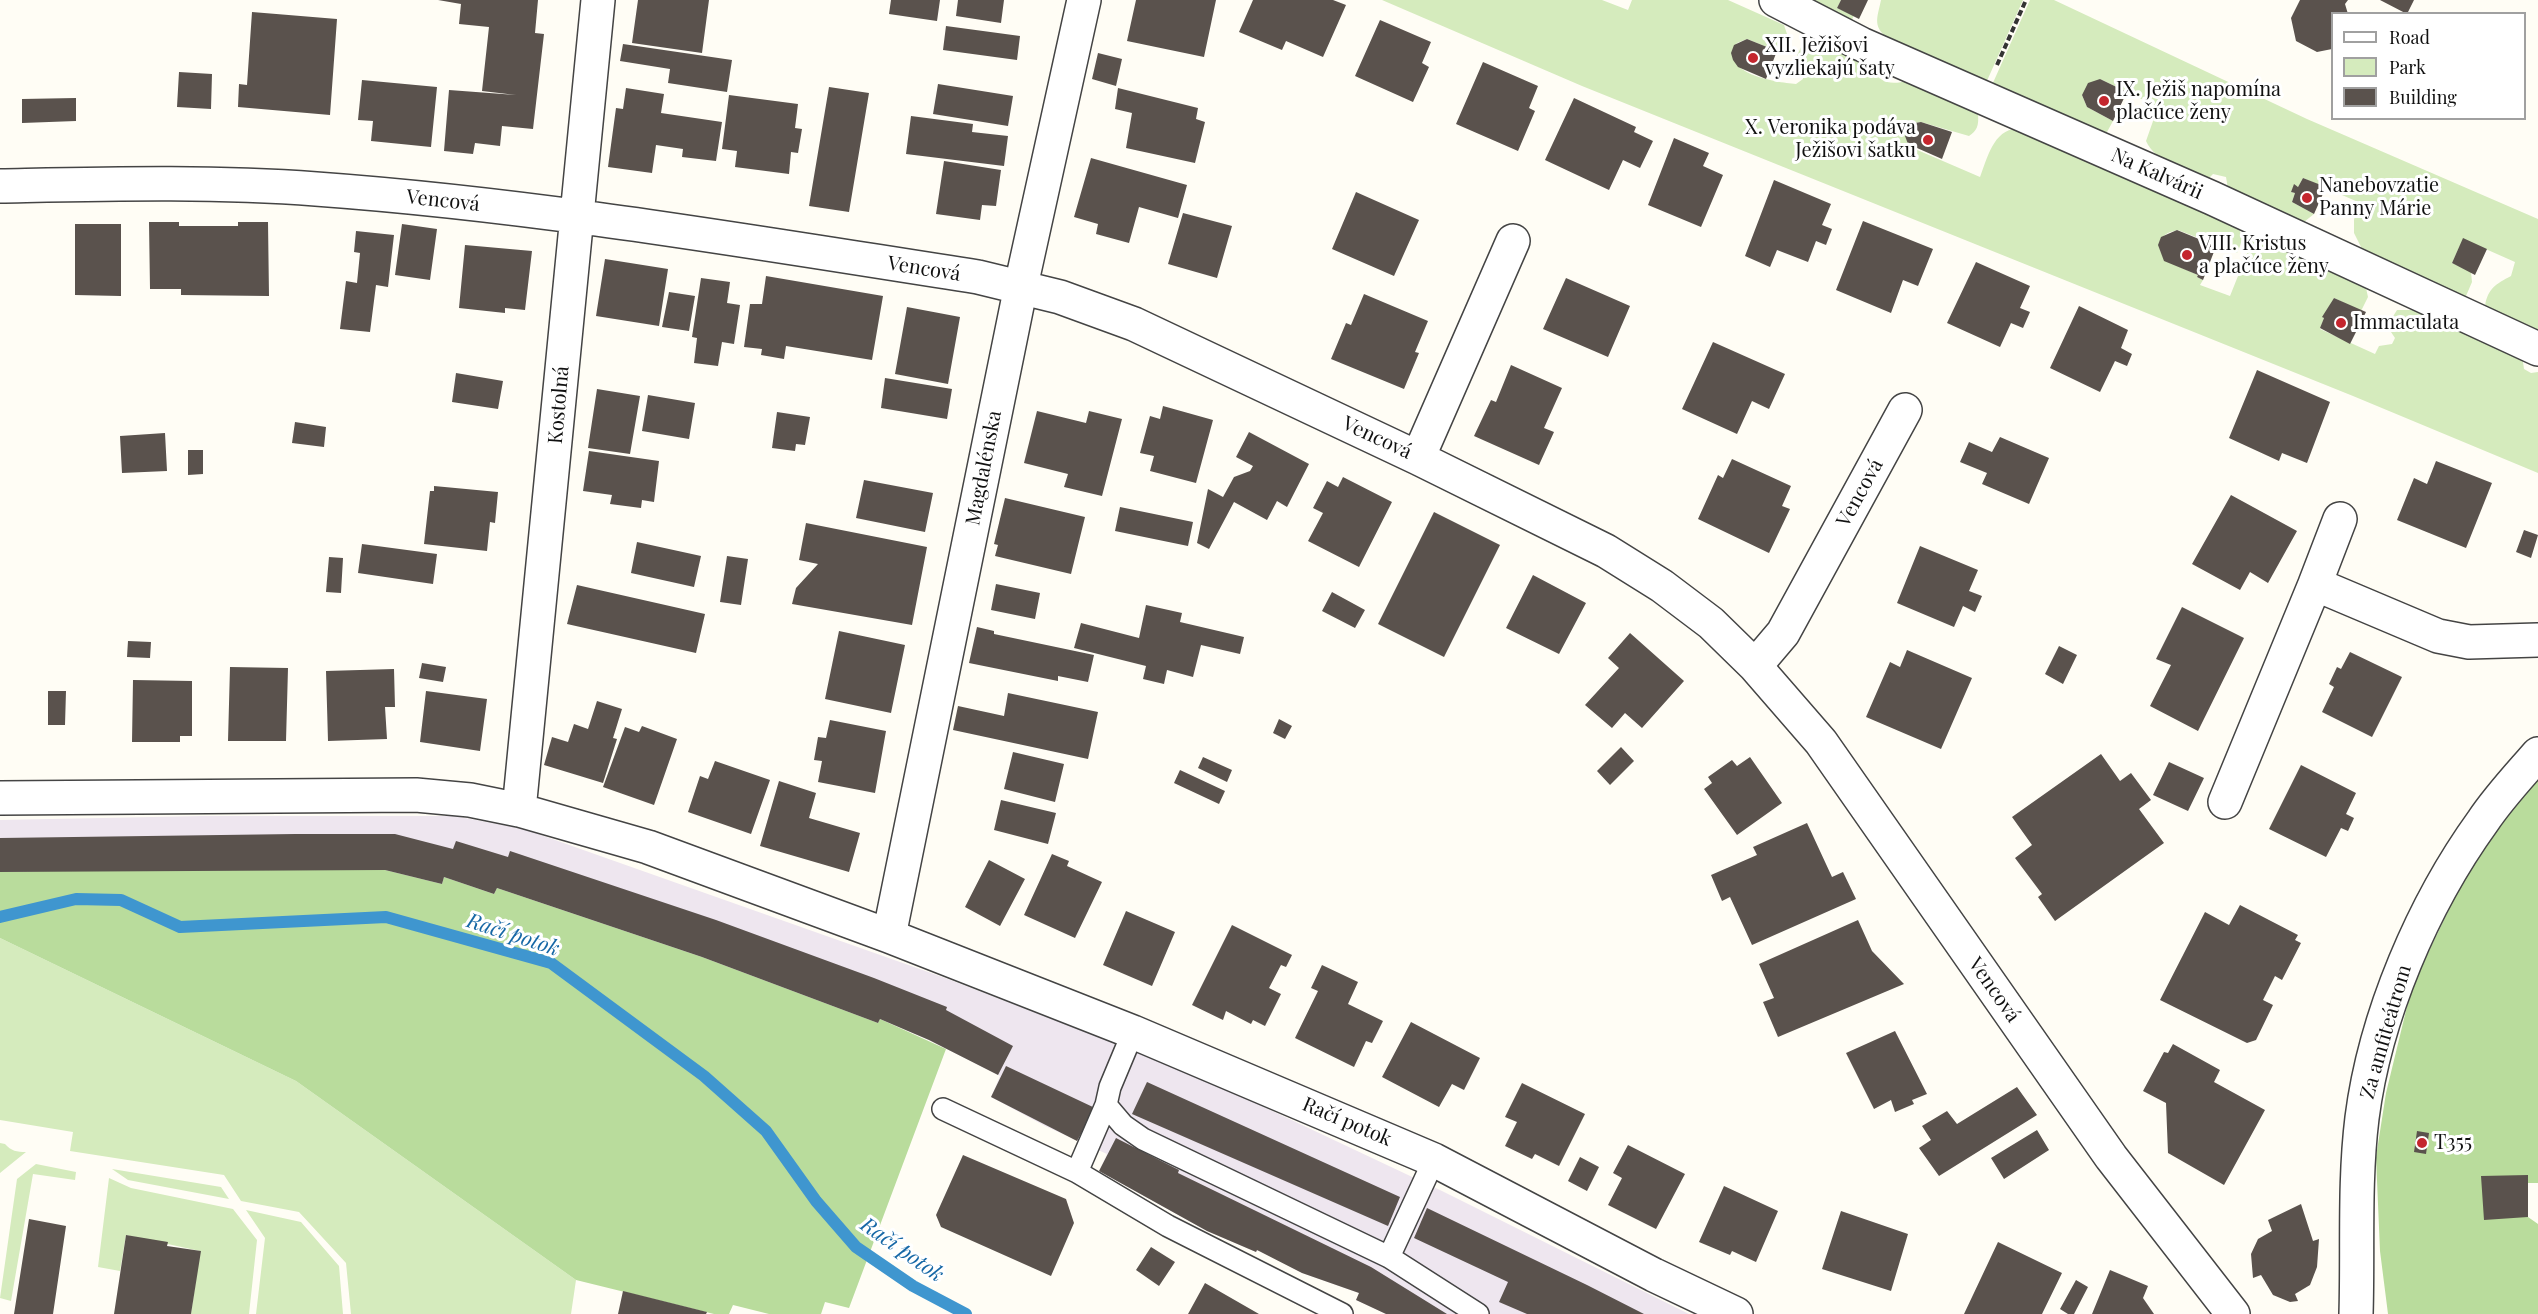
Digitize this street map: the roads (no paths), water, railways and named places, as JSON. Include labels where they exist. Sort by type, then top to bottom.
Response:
[{"type":"street","name":"Kostolná","points":[[519,810],[598,0]]},
{"type":"street","name":"Magdalénska","points":[[889,936],[1021,286],[1084,0]]},
{"type":"street","name":"Na Kalvárii","points":[[1776,0],[1861,44],[2212,198],[2538,348]]},
{"type":"street","name":"Vencová","points":[[0,186],[176,183],[314,189],[577,216],[978,277],[1021,286],[1060,297],[1134,324],[1418,458],[1606,551],[1662,586],[1712,623],[1755,666],[1821,742],[2111,1156],[2233,1314]]},
{"type":"street","points":[[1418,458],[1513,242]]},
{"type":"street","name":"Vencová","points":[[1755,666],[1783,633],[1905,410]]},
{"type":"street","points":[[2225,802],[2340,519]]},
{"type":"street","points":[[2315,584],[2438,636],[2469,642],[2538,640]]},
{"type":"street","name":"Za amfiteátrom","points":[[2356,1314],[2356,1225],[2362,1117],[2373,1063],[2389,1009],[2411,948],[2452,870],[2483,820],[2538,754]]},
{"type":"street","name":"Račí potok","points":[[0,798],[416,795],[470,800],[572,823],[648,847],[889,936],[1133,1032],[1434,1160],[1654,1275],[1736,1314]]},
{"type":"lane","points":[[1077,1172],[1107,1105],[1110,1087],[1133,1032]]},
{"type":"lane","points":[[1107,1105],[1123,1125],[1143,1139],[1389,1257],[1478,1314]]},
{"type":"lane","points":[[943,1109],[1077,1172],[1168,1226],[1342,1314]]},
{"type":"lane","points":[[1389,1257],[1434,1160]]},
{"type":"waterway","name":"Račí potok","points":[[0,917],[76,899],[121,900],[180,927],[386,917],[551,963],[704,1076],[766,1131],[816,1201],[856,1247],[913,1286],[966,1314]]},
{"type":"place","name":"XII. Ježišovi vyzliekajú šaty","points":[[1753,58]]},
{"type":"place","name":"IX. Ježiš napomína plačúce ženy","points":[[2104,101]]},
{"type":"place","name":"X. Veronika podáva Ježišovi šatku","points":[[1928,140]]},
{"type":"place","name":"Nanebovzatie Panny Márie","points":[[2307,198]]},
{"type":"place","name":"VIII. Kristus a plačúce ženy","points":[[2187,255]]},
{"type":"place","name":"Immaculata","points":[[2341,323]]},
{"type":"place","name":"T355","points":[[2422,1143]]}]
